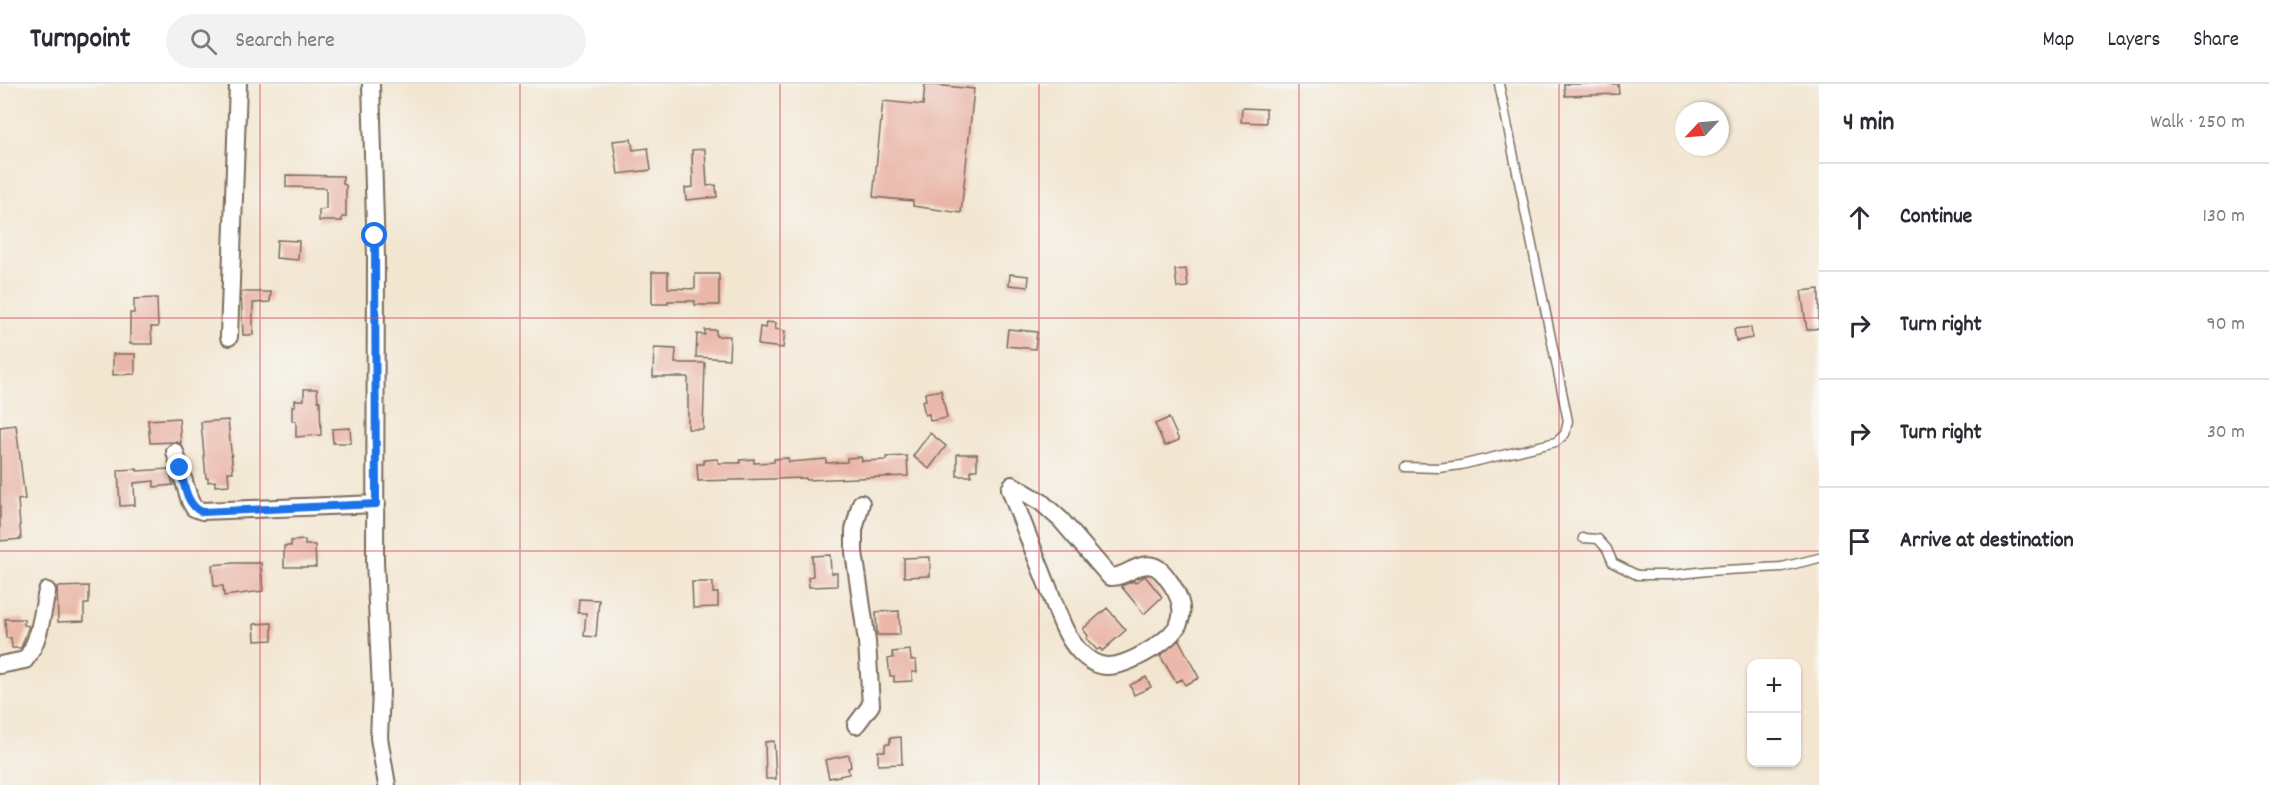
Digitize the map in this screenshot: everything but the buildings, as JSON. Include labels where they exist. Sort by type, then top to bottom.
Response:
[{"type":"street","points":[[229,336],[238,84]]},
{"type":"street","points":[[371,84],[376,257],[375,561],[381,690],[380,738],[387,785]]},
{"type":"street","points":[[176,452],[190,501],[194,508],[202,512],[376,504]]},
{"type":"street","points":[[1011,487],[1041,502],[1061,520],[1110,577],[1117,577],[1145,565],[1155,567],[1167,577],[1179,596],[1181,610],[1180,622],[1172,634],[1122,665],[1105,667],[1091,661],[1077,650],[1056,608],[1011,487]]},
{"type":"street","points":[[856,725],[871,705],[867,642],[854,552],[854,530],[861,503]]},
{"type":"street","points":[[0,665],[26,660],[38,631],[47,591]]},
{"type":"lane","points":[[1405,467],[1438,468],[1461,465],[1556,442],[1565,434],[1568,421],[1499,84]]},
{"type":"lane","points":[[1584,538],[1598,539],[1607,549],[1613,563],[1637,575],[1671,575],[1782,567],[1819,558]]},
{"type":"route","points":[[180,468],[190,501],[194,508],[202,512],[376,504],[375,236]]}]
